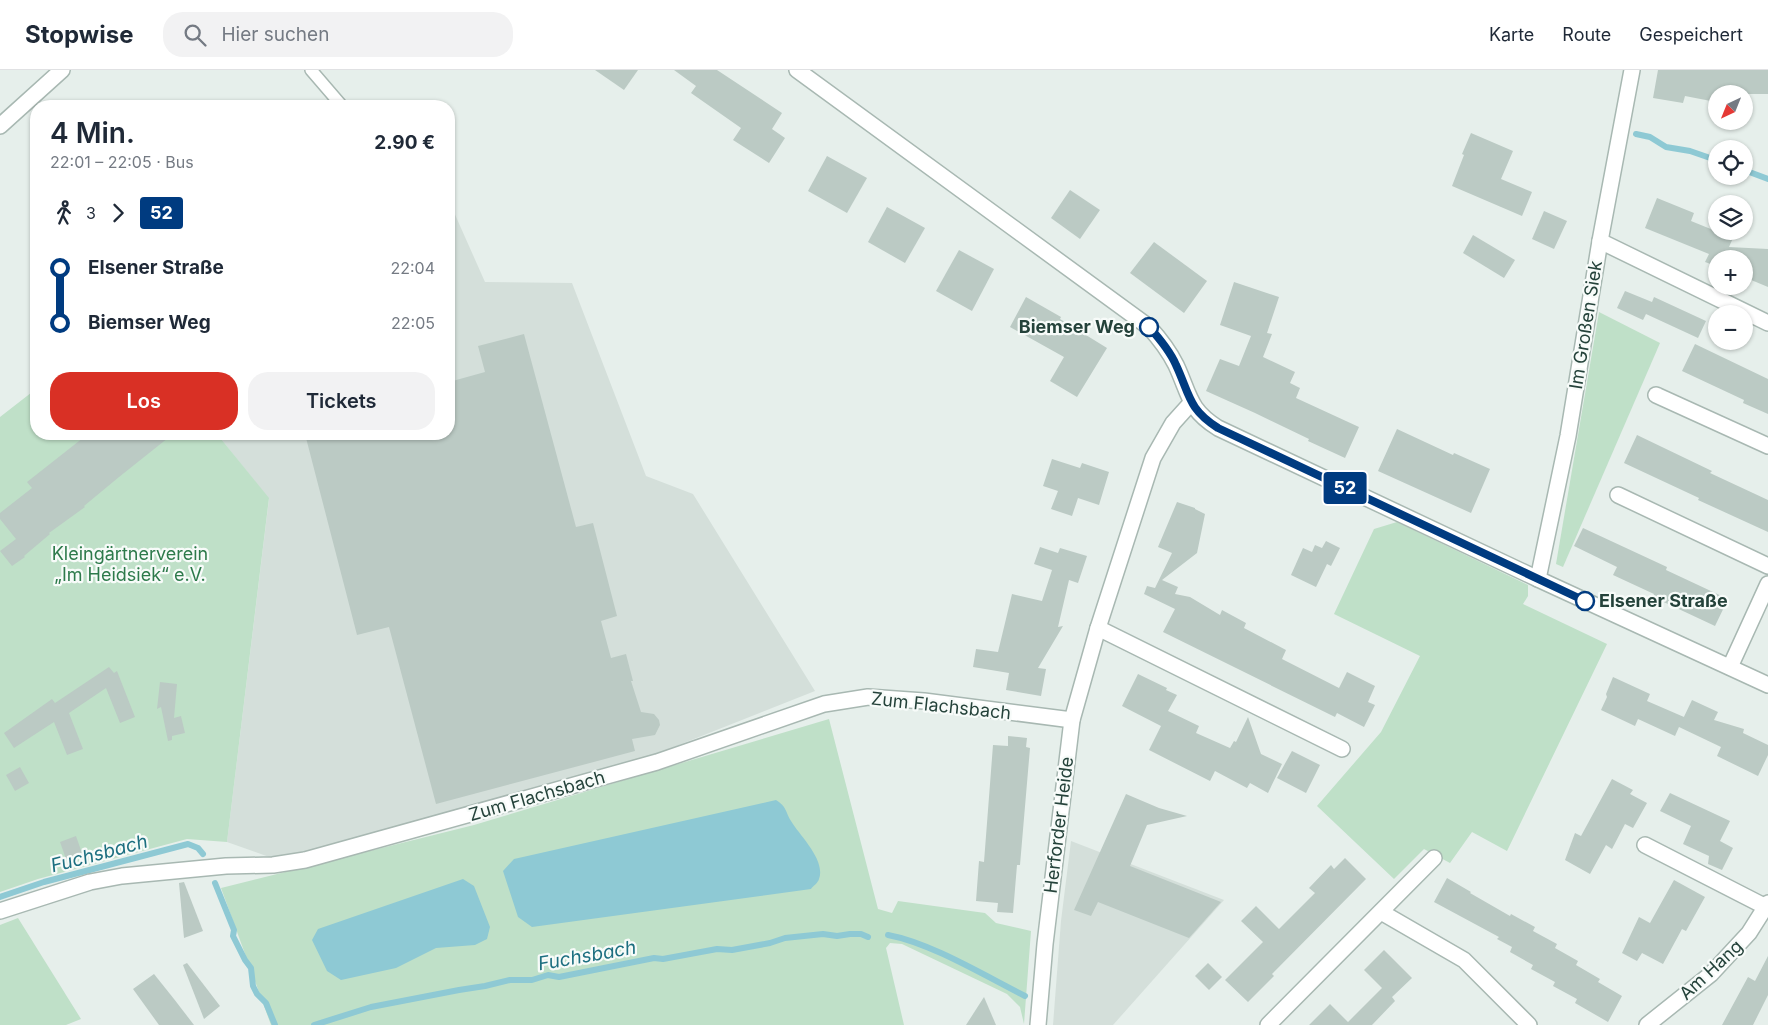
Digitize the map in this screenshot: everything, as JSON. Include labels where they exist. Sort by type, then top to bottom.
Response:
[{"type":"street","points":[[0,126],[62,70]]},
{"type":"street","points":[[797,70],[1149,327],[1160,339],[1176,364],[1191,403],[1204,419],[1218,428],[1768,685]]},
{"type":"street","name":"Im Großen Siek","points":[[1538,579],[1568,436],[1600,241],[1632,70]]},
{"type":"street","points":[[1600,241],[1768,323]]},
{"type":"street","points":[[1656,395],[1768,446]]},
{"type":"street","name":"Herforder Heide","points":[[1038,1025],[1045,944],[1072,720],[1098,628],[1153,458],[1173,423],[1191,403]]},
{"type":"street","points":[[1618,495],[1768,566]]},
{"type":"street","points":[[1730,667],[1768,584]]},
{"type":"street","points":[[1098,628],[1342,749]]},
{"type":"street","name":"Zum Flachsbach","points":[[0,911],[90,882],[122,876],[226,866],[273,865],[305,860],[657,762],[824,704],[868,697],[924,701],[1072,720]]},
{"type":"street","name":"Am Hang","points":[[1645,845],[1767,906],[1749,933],[1710,974],[1647,1025]]},
{"type":"street","points":[[1268,1025],[1434,858]]},
{"type":"street","points":[[1381,912],[1464,960],[1529,1025]]},
{"type":"lane","points":[[311,70],[337,100]]},
{"type":"shaded area","points":[[455,214],[485,282],[572,283],[646,476],[693,494],[815,691],[656,754],[329,849],[272,858],[227,842],[269,499],[222,440],[455,440]]},
{"type":"shaded area","points":[[1071,841],[1224,900],[1113,1025],[1053,1025],[1061,921]]},
{"type":"green space","points":[[1599,312],[1660,343],[1563,567],[1556,564]]},
{"type":"green space","name":"Kleingärtnerverein „Im Heidsiek“ e.V.","points":[[30,394],[30,440],[222,440],[269,498],[227,842],[187,839],[38,879],[0,892],[0,417]]},
{"type":"green space","points":[[1397,522],[1528,585],[1528,596],[1523,604],[1607,644],[1507,851],[1472,832],[1450,863],[1424,849],[1394,879],[1317,806],[1381,732],[1420,656],[1334,614],[1374,529]]},
{"type":"green space","points":[[829,719],[878,909],[892,913],[898,901],[985,913],[996,923],[1031,931],[1024,1024],[1020,1007],[1007,994],[902,944],[890,943],[886,948],[904,1025],[271,1025],[221,888],[474,825]]},
{"type":"green space","points":[[18,918],[81,1019],[66,1025],[0,1025],[0,925]]},
{"type":"water","points":[[776,800],[784,807],[791,821],[816,856],[819,864],[819,879],[811,889],[532,927],[518,917],[503,871],[514,859]]},
{"type":"water","points":[[463,879],[474,886],[490,927],[487,939],[475,945],[436,948],[396,968],[341,980],[327,971],[312,940],[318,929]]},
{"type":"building","points":[[595,70],[638,70],[624,90]]},
{"type":"building","points":[[674,70],[717,70],[782,113],[772,129],[785,138],[769,163],[733,140],[741,128],[691,93],[696,86]]},
{"type":"building","points":[[1658,70],[1768,70],[1768,94],[1753,94],[1753,85],[1708,85],[1708,100],[1685,96],[1683,103],[1653,98]]},
{"type":"building","points":[[1471,133],[1513,151],[1501,179],[1532,192],[1522,216],[1452,186]]},
{"type":"building","points":[[827,156],[867,178],[847,213],[808,191]]},
{"type":"building","points":[[1070,190],[1100,210],[1080,239],[1051,218]]},
{"type":"building","points":[[1657,198],[1694,213],[1691,221],[1708,228],[1708,240],[1732,240],[1729,247],[1768,249],[1768,287],[1753,281],[1753,250],[1708,250],[1708,254],[1645,228]]},
{"type":"building","points":[[887,207],[925,228],[905,263],[868,242]]},
{"type":"building","points":[[1544,211],[1567,221],[1554,249],[1532,239]]},
{"type":"building","points":[[1473,235],[1515,260],[1504,278],[1463,253]]},
{"type":"building","points":[[1154,242],[1207,281],[1184,313],[1130,273]]},
{"type":"building","points":[[959,250],[994,269],[972,311],[936,291]]},
{"type":"building","points":[[1234,282],[1279,297],[1267,333],[1272,334],[1263,357],[1295,372],[1290,383],[1300,388],[1296,398],[1359,427],[1345,458],[1206,391],[1220,359],[1239,366],[1251,336],[1220,325]]},
{"type":"building","points":[[1625,291],[1652,302],[1654,297],[1706,321],[1698,338],[1646,314],[1643,320],[1617,308]]},
{"type":"building","points":[[1026,297],[1061,317],[1060,319],[1107,348],[1077,397],[1050,381],[1064,357],[1010,327]]},
{"type":"building","points":[[524,334],[576,527],[593,523],[617,616],[601,621],[611,658],[626,654],[633,681],[631,681],[641,712],[654,714],[659,720],[660,725],[655,735],[632,739],[635,751],[436,804],[389,627],[357,635],[307,440],[455,440],[455,380],[485,372],[478,346]]},
{"type":"building","points":[[1695,344],[1768,379],[1768,414],[1743,403],[1744,400],[1682,371]]},
{"type":"building","points":[[1397,429],[1453,455],[1454,453],[1490,469],[1471,513],[1378,471]]},
{"type":"building","points":[[1637,435],[1712,471],[1710,473],[1768,500],[1768,532],[1624,463]]},
{"type":"building","points":[[80,440],[165,440],[85,507],[49,533],[25,557],[12,566],[0,551],[16,539],[0,519],[0,513],[32,488],[27,482]]},
{"type":"building","points":[[1052,459],[1080,468],[1082,463],[1109,472],[1099,505],[1078,498],[1072,516],[1051,509],[1058,491],[1043,486]]},
{"type":"building","points":[[1177,502],[1195,508],[1205,514],[1197,553],[1162,580],[1178,587],[1175,594],[1190,597],[1220,615],[1222,610],[1246,623],[1244,628],[1286,650],[1282,659],[1339,688],[1347,672],[1375,686],[1368,702],[1375,705],[1364,727],[1337,713],[1335,717],[1163,632],[1175,609],[1144,594],[1147,586],[1155,588],[1172,553],[1158,547]]},
{"type":"building","points":[[1583,528],[1667,567],[1666,570],[1728,599],[1715,626],[1653,597],[1654,594],[1613,575],[1617,567],[1574,546]]},
{"type":"building","points":[[1326,541],[1340,548],[1331,566],[1327,564],[1316,587],[1291,575],[1303,548],[1312,552],[1315,545],[1322,548]]},
{"type":"building","points":[[1040,547],[1058,553],[1060,548],[1087,556],[1078,583],[1069,580],[1058,627],[1063,626],[1038,668],[1046,669],[1041,696],[1006,690],[1009,673],[973,667],[976,649],[998,652],[1012,594],[1042,601],[1052,570],[1034,564]]},
{"type":"building","points":[[109,667],[114,673],[117,671],[135,717],[120,723],[106,688],[69,713],[83,749],[67,755],[54,722],[14,748],[4,733],[52,699],[55,703]]},
{"type":"building","points":[[1138,674],[1177,695],[1168,711],[1199,726],[1196,733],[1230,748],[1234,741],[1236,742],[1248,717],[1261,754],[1282,764],[1268,793],[1250,783],[1247,788],[1215,771],[1210,781],[1149,750],[1161,726],[1122,706]]},
{"type":"building","points":[[1613,677],[1650,694],[1647,701],[1684,717],[1692,700],[1718,712],[1714,720],[1744,729],[1743,733],[1768,745],[1768,755],[1758,776],[1717,756],[1721,747],[1679,727],[1675,736],[1638,719],[1635,726],[1601,710]]},
{"type":"building","points":[[160,682],[177,684],[174,718],[181,716],[185,733],[172,736],[172,740],[168,741],[161,707],[157,709]]},
{"type":"building","points":[[1008,736],[1027,738],[1026,747],[1030,748],[1020,865],[1017,865],[1013,913],[997,912],[998,903],[976,901],[979,861],[984,862],[993,745],[1008,746]]},
{"type":"building","points":[[1292,751],[1320,765],[1306,793],[1277,778]]},
{"type":"building","points":[[20,767],[29,783],[15,791],[6,775]]},
{"type":"building","points":[[1612,779],[1633,790],[1630,794],[1647,803],[1633,828],[1625,824],[1612,849],[1606,845],[1590,874],[1565,860],[1575,833],[1581,836]]},
{"type":"building","points":[[1670,793],[1730,821],[1720,841],[1733,848],[1722,870],[1708,864],[1709,856],[1683,844],[1691,826],[1660,811]]},
{"type":"building","points":[[1126,794],[1159,808],[1187,816],[1147,825],[1130,866],[1221,902],[1189,938],[1098,902],[1091,916],[1074,910]]},
{"type":"building","points":[[76,836],[82,853],[66,859],[60,842]]},
{"type":"building","points":[[1345,858],[1366,879],[1272,974],[1274,976],[1248,1002],[1225,980],[1263,942],[1241,921],[1256,906],[1279,929],[1315,893],[1309,888],[1331,865],[1334,869]]},
{"type":"building","points":[[1447,878],[1510,916],[1511,914],[1535,927],[1533,931],[1557,944],[1555,948],[1578,961],[1576,965],[1600,979],[1598,982],[1622,996],[1608,1022],[1575,1003],[1577,999],[1553,986],[1555,982],[1531,969],[1533,965],[1510,952],[1512,947],[1497,939],[1499,937],[1434,902]]},
{"type":"building","points":[[1674,880],[1705,897],[1686,931],[1682,929],[1663,964],[1642,953],[1637,961],[1622,953],[1639,917],[1650,923]]},
{"type":"building","points":[[184,882],[203,931],[184,938],[179,883]]},
{"type":"building","points":[[1384,950],[1412,978],[1392,997],[1395,1001],[1372,1025],[1309,1025],[1330,1004],[1348,1022],[1382,988],[1364,970]]},
{"type":"building","points":[[1768,956],[1768,995],[1753,1025],[1722,1025],[1748,977],[1755,981]]},
{"type":"building","points":[[187,963],[220,1006],[204,1019],[183,965]]},
{"type":"building","points":[[1208,963],[1222,977],[1209,990],[1195,976]]},
{"type":"building","points":[[154,974],[194,1025],[159,1025],[133,989]]},
{"type":"building","points":[[984,997],[996,1025],[966,1025]]},
{"type":"waterway","points":[[1636,134],[1650,137],[1666,147],[1690,151],[1708,157]]},
{"type":"waterway","points":[[1753,173],[1768,179]]},
{"type":"waterway","name":"Fuchsbach","points":[[0,897],[44,882],[188,844],[198,848],[203,854]]},
{"type":"waterway","name":"Fuchsbach","points":[[215,883],[234,930],[233,936],[251,968],[253,986],[257,994],[266,1003],[275,1025]]},
{"type":"waterway","name":"Fuchsbach","points":[[314,1025],[371,1007],[510,980],[532,980],[548,975],[559,977],[654,958],[663,959],[717,949],[732,950],[770,943],[785,938],[823,934],[837,936],[861,934],[868,937]]},
{"type":"waterway","name":"Fuchsbach","points":[[888,935],[905,939],[940,953],[1025,996]]},
{"type":"bus line","name":"52","points":[[1149,327],[1160,339],[1176,364],[1191,403],[1204,419],[1218,428],[1585,601]]},
{"type":"place","name":"Biemser Weg","points":[[1149,327]]},
{"type":"place","name":"Elsener Straße","points":[[1585,601]]}]
